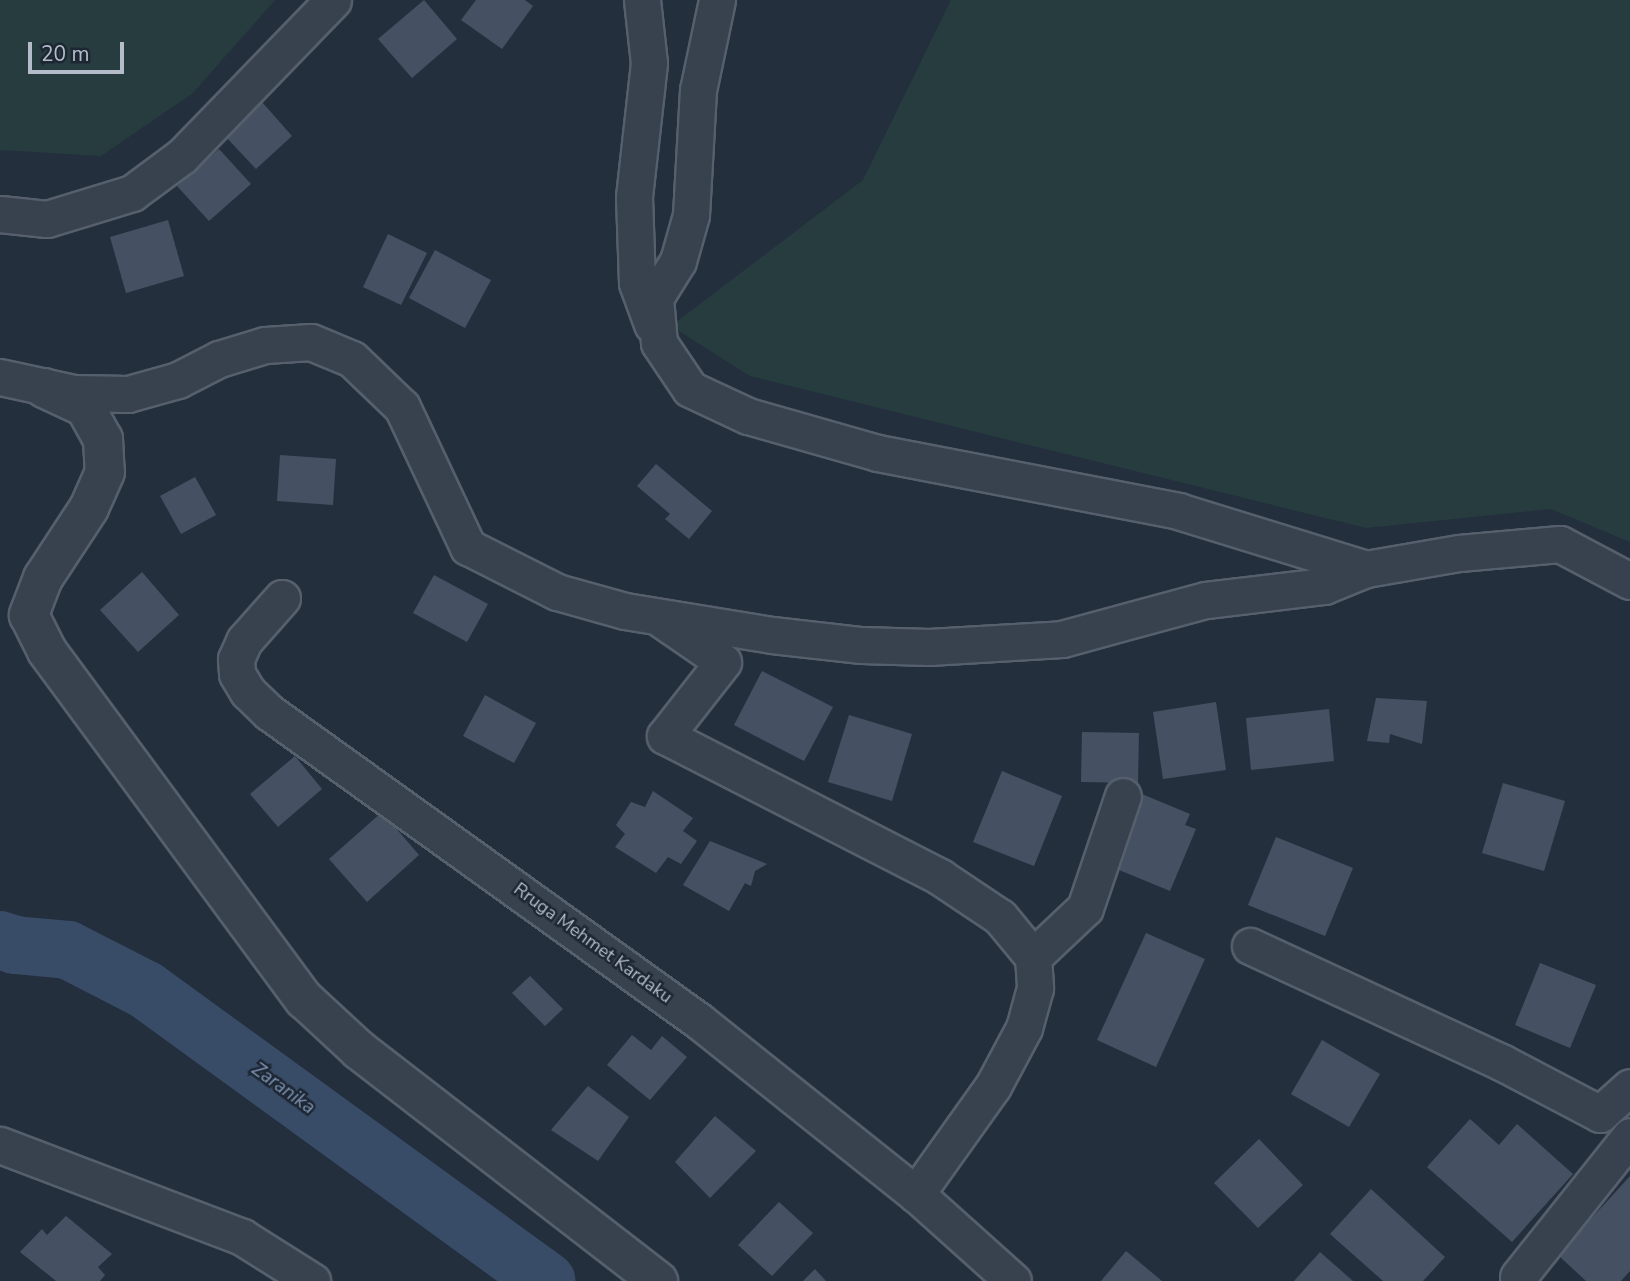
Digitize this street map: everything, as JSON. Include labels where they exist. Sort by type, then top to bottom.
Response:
[{"type":"street","points":[[0,214],[47,219],[132,193],[182,156],[333,0]]},
{"type":"street","points":[[642,0],[649,63],[634,197],[637,283],[659,343],[690,389],[748,416],[878,453],[1178,511],[1366,569]]},
{"type":"street","points":[[659,343],[655,298],[678,261],[691,215],[698,90],[717,0]]},
{"type":"street","points":[[0,377],[44,388],[128,394],[178,380],[219,359],[265,345],[310,342],[352,359],[402,407],[468,547],[557,592],[656,615],[861,645],[988,647],[1062,639],[1206,600],[1324,586],[1366,569],[1459,553],[1560,544],[1630,581]]},
{"type":"street","points":[[44,388],[85,407],[103,439],[104,472],[83,519],[43,578],[29,615],[47,651],[304,999],[359,1050],[658,1281]]},
{"type":"street","name":"Rruga Mehmet Kardaku","points":[[282,598],[244,641],[236,659],[237,674],[248,692],[270,713],[615,957],[916,1194],[1013,1281]]},
{"type":"street","points":[[656,615],[723,662],[665,736],[940,877],[1000,916],[1032,957],[1035,988],[1024,1028],[992,1086],[916,1194]]},
{"type":"street","points":[[1032,957],[1085,908],[1123,796]]},
{"type":"street","points":[[1250,946],[1501,1062],[1600,1114],[1630,1087]]},
{"type":"street","points":[[1518,1277],[1630,1136]]},
{"type":"street","points":[[0,1145],[242,1237],[312,1281]]},
{"type":"green space","points":[[0,0],[275,0],[193,93],[101,156],[0,150]]},
{"type":"green space","points":[[951,0],[1630,0],[1630,542],[1551,509],[1366,528],[750,376],[671,326],[863,180]]},
{"type":"building","points":[[424,0],[457,39],[412,78],[378,39]]},
{"type":"building","points":[[476,0],[525,0],[533,6],[502,49],[461,20]]},
{"type":"building","points":[[262,102],[292,136],[256,169],[225,136]]},
{"type":"building","points":[[219,149],[251,184],[209,221],[177,186]]},
{"type":"building","points":[[168,220],[184,276],[126,293],[110,237]]},
{"type":"building","points":[[388,234],[427,253],[401,305],[363,287]]},
{"type":"building","points":[[435,250],[491,280],[465,328],[409,298]]},
{"type":"building","points":[[280,455],[336,459],[333,505],[277,501]]},
{"type":"building","points":[[656,464],[712,511],[689,539],[665,519],[670,514],[637,486]]},
{"type":"building","points":[[195,477],[216,515],[181,534],[160,496]]},
{"type":"building","points":[[142,572],[179,615],[138,652],[100,610]]},
{"type":"building","points":[[434,575],[488,604],[467,642],[413,613]]},
{"type":"building","points":[[762,671],[833,707],[804,761],[734,725]]},
{"type":"building","points":[[485,695],[536,723],[514,763],[463,736]]},
{"type":"building","points":[[1376,698],[1427,701],[1422,744],[1390,734],[1389,743],[1367,741]]},
{"type":"building","points":[[1216,702],[1226,770],[1163,779],[1153,712]]},
{"type":"building","points":[[1329,709],[1334,761],[1251,770],[1246,718]]},
{"type":"building","points":[[849,715],[912,734],[892,801],[828,782]]},
{"type":"building","points":[[1082,732],[1139,733],[1138,783],[1081,782]]},
{"type":"building","points":[[295,756],[322,789],[278,827],[250,794]]},
{"type":"building","points":[[1002,771],[1062,796],[1034,866],[973,842]]},
{"type":"building","points":[[1503,783],[1565,801],[1544,871],[1482,853]]},
{"type":"building","points":[[653,791],[693,818],[683,831],[697,841],[681,864],[668,857],[656,873],[615,847],[625,834],[616,825],[631,802],[645,807]]},
{"type":"building","points":[[1137,792],[1190,814],[1185,825],[1196,829],[1170,891],[1107,865]]},
{"type":"building","points":[[382,812],[419,855],[367,902],[329,859]]},
{"type":"building","points":[[1276,837],[1353,868],[1325,936],[1248,905]]},
{"type":"building","points":[[710,841],[767,864],[755,871],[751,886],[745,883],[729,911],[683,885]]},
{"type":"building","points":[[1146,933],[1205,959],[1156,1067],[1097,1040]]},
{"type":"building","points":[[1540,963],[1596,985],[1570,1048],[1515,1025]]},
{"type":"building","points":[[530,976],[563,1009],[545,1026],[512,993]]},
{"type":"building","points":[[632,1035],[651,1050],[662,1036],[687,1057],[650,1100],[607,1065]]},
{"type":"building","points":[[1322,1040],[1380,1074],[1349,1127],[1291,1094]]},
{"type":"building","points":[[588,1086],[629,1117],[598,1161],[551,1130]]},
{"type":"building","points":[[715,1116],[756,1151],[710,1198],[675,1162]]},
{"type":"building","points":[[1470,1119],[1499,1145],[1517,1124],[1573,1174],[1512,1242],[1427,1167]]},
{"type":"building","points":[[1259,1139],[1303,1185],[1258,1228],[1214,1183]]},
{"type":"building","points":[[1630,1176],[1630,1271],[1621,1281],[1586,1281],[1558,1255]]},
{"type":"building","points":[[1371,1189],[1445,1257],[1423,1281],[1383,1281],[1330,1234]]},
{"type":"building","points":[[779,1202],[813,1233],[772,1276],[738,1245]]},
{"type":"building","points":[[66,1216],[112,1254],[98,1267],[105,1275],[100,1281],[56,1281],[20,1252],[42,1229],[47,1235]]},
{"type":"building","points":[[1126,1251],[1162,1281],[1101,1281]]},
{"type":"building","points":[[1320,1252],[1353,1281],[1294,1281]]},
{"type":"building","points":[[815,1269],[826,1281],[803,1281]]},
{"type":"waterway","name":"Zaranika","points":[[0,940],[15,945],[68,950],[146,990],[547,1281]]}]
